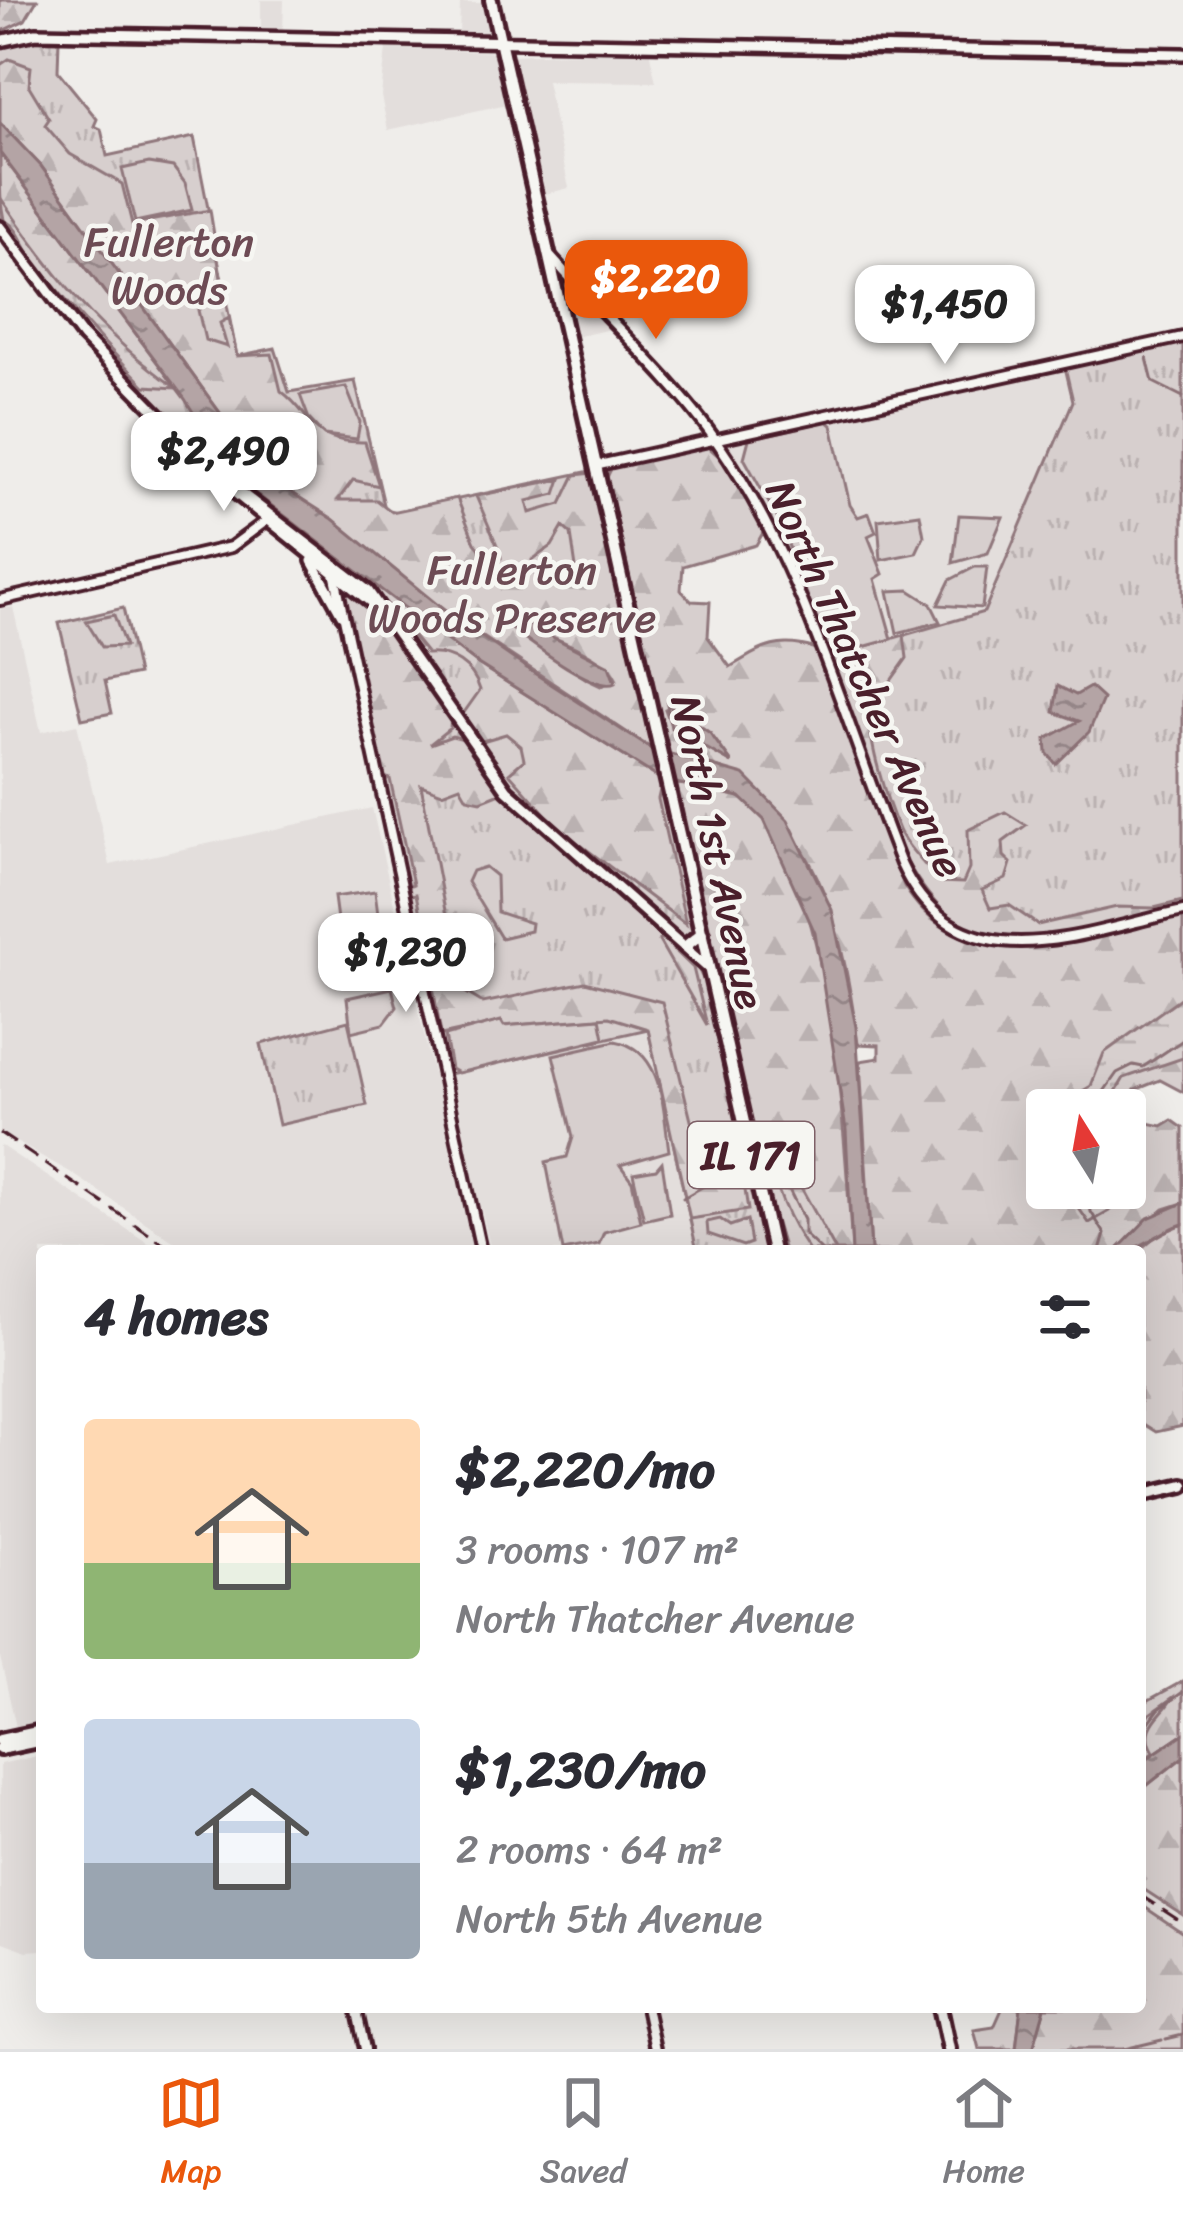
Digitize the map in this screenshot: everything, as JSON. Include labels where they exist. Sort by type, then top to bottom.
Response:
[{"type":"main road","name":"North Thatcher Avenue","points":[[491,0],[551,257]]},
{"type":"main road","points":[[0,41],[36,33],[1183,54]]},
{"type":"main road","points":[[0,227],[83,337],[222,478],[388,616]]},
{"type":"main road","name":"North 1st Avenue","points":[[551,257],[771,1245]]},
{"type":"main road","points":[[269,518],[332,561],[388,616],[507,790],[710,970]]},
{"type":"main road","points":[[301,548],[326,578],[342,615]]},
{"type":"main road","points":[[686,946],[702,934]]},
{"type":"main road","points":[[1146,1494],[1183,1485]]},
{"type":"main road","points":[[0,1740],[36,1732]]},
{"type":"main road","points":[[0,1749],[36,1741]]},
{"type":"main road","points":[[941,2013],[949,2049]]},
{"type":"street","name":"North Thatcher Avenue","points":[[551,257],[716,439],[785,561],[894,846],[926,903],[967,934],[1016,944],[1183,911]]},
{"type":"street","points":[[599,465],[1183,337]]},
{"type":"street","points":[[0,600],[225,549],[269,518]]},
{"type":"street","points":[[332,561],[480,1245]]},
{"type":"street","points":[[357,2013],[365,2049]]},
{"type":"street","points":[[647,2013],[655,2049]]},
{"type":"shaded area","points":[[261,0],[284,0],[283,33],[261,32]]},
{"type":"shaded area","points":[[460,3],[485,3],[491,34],[459,35]]},
{"type":"shaded area","points":[[386,48],[494,52],[507,104],[388,130],[381,96]]},
{"type":"shaded area","points":[[649,50],[656,82],[546,81],[569,188],[541,195],[510,55]]},
{"type":"shaded area","points":[[561,272],[611,329],[575,337]]},
{"type":"shaded area","points":[[1065,367],[1073,400],[984,612],[825,658],[759,505],[728,450],[729,441]]},
{"type":"shaded area","points":[[13,607],[41,732],[77,724],[110,865],[372,808],[433,1073],[648,1028],[696,1245],[490,1245],[481,1208],[465,1212],[473,1245],[179,1245],[70,1172],[0,1133],[0,609]]},
{"type":"shaded area","points":[[0,1145],[151,1245],[36,1245],[36,1727],[17,1731],[0,1657]]},
{"type":"shaded area","points":[[36,1756],[36,1950],[0,1941],[0,1764]]},
{"type":"shaded area","points":[[1146,1891],[1183,1915],[1183,1933],[1146,1908]]},
{"type":"green space","points":[[0,0],[37,0],[25,20],[0,32]]},
{"type":"green space","name":"Fullerton Woods Preserve","points":[[30,38],[59,39],[58,71],[97,119],[94,126],[101,129],[107,156],[194,137],[237,356],[275,348],[289,392],[355,381],[385,509],[398,512],[590,471],[695,935],[686,940],[536,813],[495,767],[383,601],[184,435],[103,351],[33,266],[0,221],[0,46]]},
{"type":"green space","name":"Fullerton Woods","points":[[9,59],[31,67],[29,86],[49,119],[45,125],[70,154],[122,184],[132,224],[210,210],[223,291],[198,310],[205,340],[227,347],[220,323],[229,318],[237,356],[272,354],[281,391],[314,427],[332,438],[365,442],[379,486],[353,480],[338,500],[377,500],[392,512],[457,498],[475,543],[491,562],[501,558],[500,552],[476,496],[561,479],[556,494],[527,501],[530,513],[561,504],[575,475],[593,473],[655,751],[450,615],[280,485],[239,439],[41,166],[0,123],[0,65]],"holes":[[[563,527],[571,534],[578,581],[551,583],[535,574],[532,560],[552,546]],[[500,621],[582,651],[616,679],[601,686],[588,680]]]},
{"type":"green space","name":"Fullerton Woods","points":[[0,153],[175,386],[133,359],[106,334],[29,244],[1,199]]},
{"type":"green space","points":[[149,163],[173,167],[185,183],[192,210],[135,222],[122,169]]},
{"type":"green space","points":[[0,197],[79,301],[123,346],[176,388],[145,386],[101,339],[4,220]]},
{"type":"green space","points":[[1183,342],[1183,908],[1013,941],[903,860],[825,658],[984,612],[1073,401],[1065,367]]},
{"type":"green space","points":[[346,387],[360,422],[357,439],[324,435],[309,419],[300,395]]},
{"type":"green space","points":[[827,421],[832,425],[850,505],[858,517],[869,513],[876,532],[868,536],[883,574],[875,579],[892,639],[830,656],[780,523],[744,458],[749,439]]},
{"type":"green space","points":[[707,446],[724,461],[764,531],[756,545],[683,566],[681,590],[691,601],[710,602],[708,637],[730,667],[770,646],[816,649],[904,886],[930,917],[961,937],[995,946],[1032,947],[1183,917],[1183,1092],[1160,1080],[1138,1089],[1026,1089],[1026,1209],[1146,1209],[1146,1121],[1162,1126],[1172,1120],[1183,1128],[1183,1203],[1164,1209],[1123,1245],[871,1245],[860,1061],[879,1058],[879,1045],[858,1044],[845,967],[824,893],[788,827],[763,799],[717,767],[669,754],[607,477],[613,465]],"holes":[[[672,706],[710,733],[732,763],[672,728],[665,709]]]},
{"type":"green space","points":[[920,514],[924,536],[916,553],[881,560],[878,520]]},
{"type":"green space","points":[[959,515],[1003,517],[988,553],[953,563]]},
{"type":"green space","points":[[975,567],[987,567],[982,608],[938,605],[950,580]]},
{"type":"green space","points":[[339,581],[421,666],[470,749],[511,801],[696,964],[707,987],[765,1245],[696,1245],[648,1029],[449,1074]]},
{"type":"green space","points":[[345,584],[395,632],[451,716],[450,728],[430,744],[452,736],[464,739],[503,792],[481,801],[467,798],[460,786],[442,793],[421,785],[460,989],[483,1003],[585,982],[662,1002],[698,1149],[738,1144],[748,1210],[690,1219],[648,1029],[609,1017],[503,1026],[501,1022],[441,1035],[426,944],[417,926],[422,924],[416,894],[410,895],[408,886],[413,884],[390,779],[384,777],[340,587]]},
{"type":"green space","points":[[909,590],[931,604],[940,622],[897,633],[888,591]]},
{"type":"green space","points":[[399,604],[478,664],[662,780],[658,799],[686,924],[558,828],[509,773],[524,760],[521,746],[506,734],[479,742],[463,714],[480,690],[477,681],[460,662],[427,654],[391,610]]},
{"type":"green space","points":[[123,608],[138,674],[105,681],[112,713],[82,719],[59,623]]},
{"type":"green space","points":[[114,615],[125,646],[102,647],[86,621]]},
{"type":"green space","points":[[904,635],[907,658],[883,692],[860,681],[860,704],[870,714],[875,756],[899,830],[938,882],[963,883],[969,869],[968,830],[1005,812],[1026,825],[1003,842],[1004,856],[1011,863],[1006,879],[982,890],[990,908],[1009,905],[1038,925],[1117,907],[1154,908],[1183,901],[1183,908],[1064,936],[1016,940],[993,938],[961,925],[933,899],[886,822],[825,658]]},
{"type":"green space","points":[[676,784],[722,790],[747,802],[776,836],[799,886],[829,1012],[852,1245],[782,1245],[760,1169]]},
{"type":"green space","points":[[485,867],[496,876],[497,912],[531,923],[530,931],[501,938],[467,882],[472,871]]},
{"type":"green space","points":[[375,891],[384,960],[343,965],[334,897]]},
{"type":"green space","points":[[662,938],[693,968],[707,1025],[659,941]]},
{"type":"green space","points":[[392,988],[397,1007],[384,1024],[351,1032],[347,998]]},
{"type":"green space","points":[[1183,996],[1183,1058],[1124,1078],[1117,1089],[1086,1089],[1104,1053]]},
{"type":"green space","points":[[600,1018],[604,1038],[458,1073],[451,1069],[445,1036],[501,1021],[504,1026]]},
{"type":"green space","points":[[348,1021],[367,1105],[279,1125],[261,1044]]},
{"type":"green space","points":[[615,1041],[643,1056],[658,1084],[669,1151],[620,1165],[632,1181],[641,1222],[604,1232],[599,1244],[562,1245],[546,1162],[567,1157],[573,1137],[553,1055]]},
{"type":"green space","points":[[769,1154],[785,1158],[833,1245],[805,1245],[775,1180]]},
{"type":"green space","points":[[662,1162],[670,1214],[644,1220],[633,1173],[656,1169]]},
{"type":"green space","points":[[1079,1209],[1110,1209],[1110,1211],[1089,1223]]},
{"type":"green space","points":[[720,1219],[730,1226],[747,1220],[751,1243],[740,1245],[708,1234],[707,1222]]},
{"type":"green space","points":[[1183,1224],[1183,1426],[1156,1432],[1146,1426],[1145,1245]]},
{"type":"green space","points":[[1183,1681],[1183,1734],[1146,1759],[1146,1702]]},
{"type":"green space","points":[[1172,1698],[1151,1728],[1154,1752],[1146,1758],[1146,1717]]},
{"type":"green space","points":[[1183,1757],[1183,1915],[1146,1891],[1146,1786]]},
{"type":"green space","points":[[1146,1908],[1183,1933],[1183,2049],[1033,2049],[1043,2013],[1146,2013]]},
{"type":"green space","points":[[1000,2013],[1020,2013],[1016,2049],[979,2049],[974,2030],[994,2027]]},
{"type":"water","points":[[0,123],[41,166],[239,439],[280,485],[333,519],[450,615],[534,673],[650,748],[744,775],[788,820],[832,910],[856,1027],[871,1245],[852,1245],[846,1130],[815,933],[764,820],[740,797],[662,780],[478,664],[251,490],[218,453],[185,399],[0,153]]},
{"type":"water","points":[[506,613],[609,666],[615,683],[591,680],[558,662],[500,620],[499,614]]},
{"type":"water","points":[[1058,686],[1076,695],[1090,687],[1103,699],[1089,732],[1056,764],[1047,753],[1046,739],[1079,721],[1054,712]]},
{"type":"water","points":[[667,704],[710,733],[732,763],[671,728]]},
{"type":"water","points":[[1183,1203],[1183,1224],[1140,1245],[1122,1245],[1148,1218]]},
{"type":"water","points":[[1183,1734],[1183,1757],[1146,1786],[1146,1759]]},
{"type":"water","points":[[1020,2013],[1043,2013],[1033,2049],[1016,2049]]},
{"type":"waterway","points":[[1147,358],[1153,382],[1183,397]]},
{"type":"waterway","points":[[1106,1089],[1117,1073],[1133,1065],[1143,1067],[1183,1040]]},
{"type":"waterway","points":[[761,1164],[765,1154],[772,1155],[804,1220],[804,1234],[816,1245]]},
{"type":"waterway","points":[[683,1198],[709,1183],[725,1182],[736,1167],[747,1167]]},
{"type":"waterway","points":[[1091,1209],[1105,1234],[1102,1245]]},
{"type":"waterway","points":[[1146,1726],[1159,1709],[1183,1692]]},
{"type":"waterway","points":[[1166,2039],[1183,2035]]},
{"type":"waterway","points":[[1124,2049],[1162,2040]]},
{"type":"railway","points":[[0,1133],[165,1245]]},
{"type":"railway","points":[[1146,1899],[1183,1923]]}]
